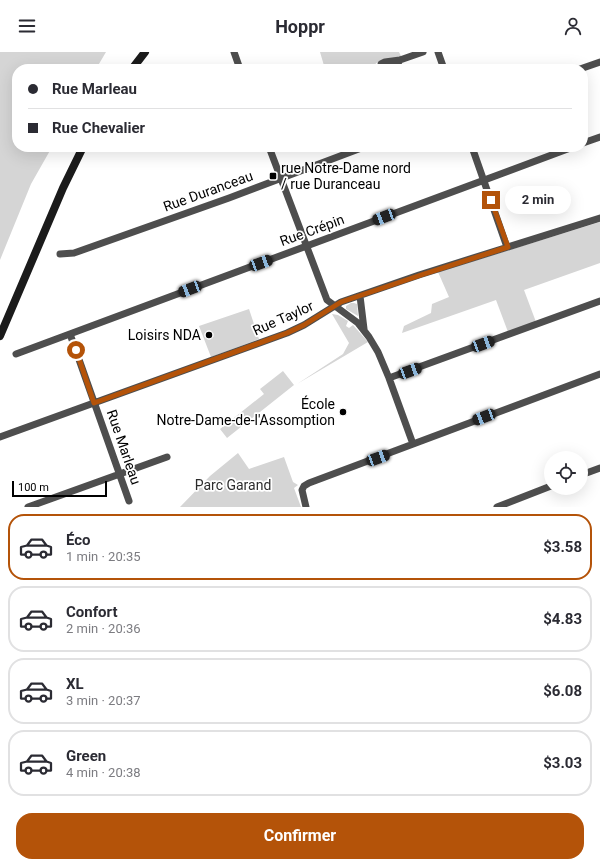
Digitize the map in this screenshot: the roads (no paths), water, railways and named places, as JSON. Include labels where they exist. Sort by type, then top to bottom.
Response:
[{"type":"street","points":[[136,64],[145,52]]},
{"type":"street","points":[[234,52],[238,64]]},
{"type":"street","points":[[382,64],[400,60],[423,52]]},
{"type":"street","points":[[438,52],[442,64]]},
{"type":"street","points":[[397,64],[400,60]]},
{"type":"street","points":[[588,66],[600,62]]},
{"type":"street","points":[[588,141],[600,137]]},
{"type":"street","points":[[0,336],[63,188],[81,152]]},
{"type":"street","points":[[271,152],[324,295],[334,306],[364,329],[378,352],[413,444]]},
{"type":"street","name":"Rue Duranceau","points":[[60,254],[74,253],[351,152]]},
{"type":"street","points":[[474,152],[508,247]]},
{"type":"street","name":"Rue Crépin","points":[[16,354],[560,152]]},
{"type":"street","name":"Rue Taylor","points":[[0,437],[287,333],[304,325],[341,302],[600,218]]},
{"type":"street","points":[[360,296],[364,329]]},
{"type":"street","points":[[389,378],[600,301]]},
{"type":"street","name":"Rue Marleau","points":[[70,334],[129,501]]},
{"type":"street","points":[[306,507],[302,494],[302,488],[309,483],[600,374]]},
{"type":"street","points":[[28,507],[167,457]]},
{"type":"street","points":[[588,472],[600,468]]},
{"type":"street","points":[[497,507],[544,489]]},
{"type":"place","name":"rue Notre-Dame nord / rue Duranceau","points":[[273,176]]},
{"type":"place","name":"Loisirs NDA","points":[[209,335]]},
{"type":"place","name":"École Notre-Dame-de-l'Assomption","points":[[343,412]]},
{"type":"park label","name":"Parc Garand","points":[[233,485]]}]
